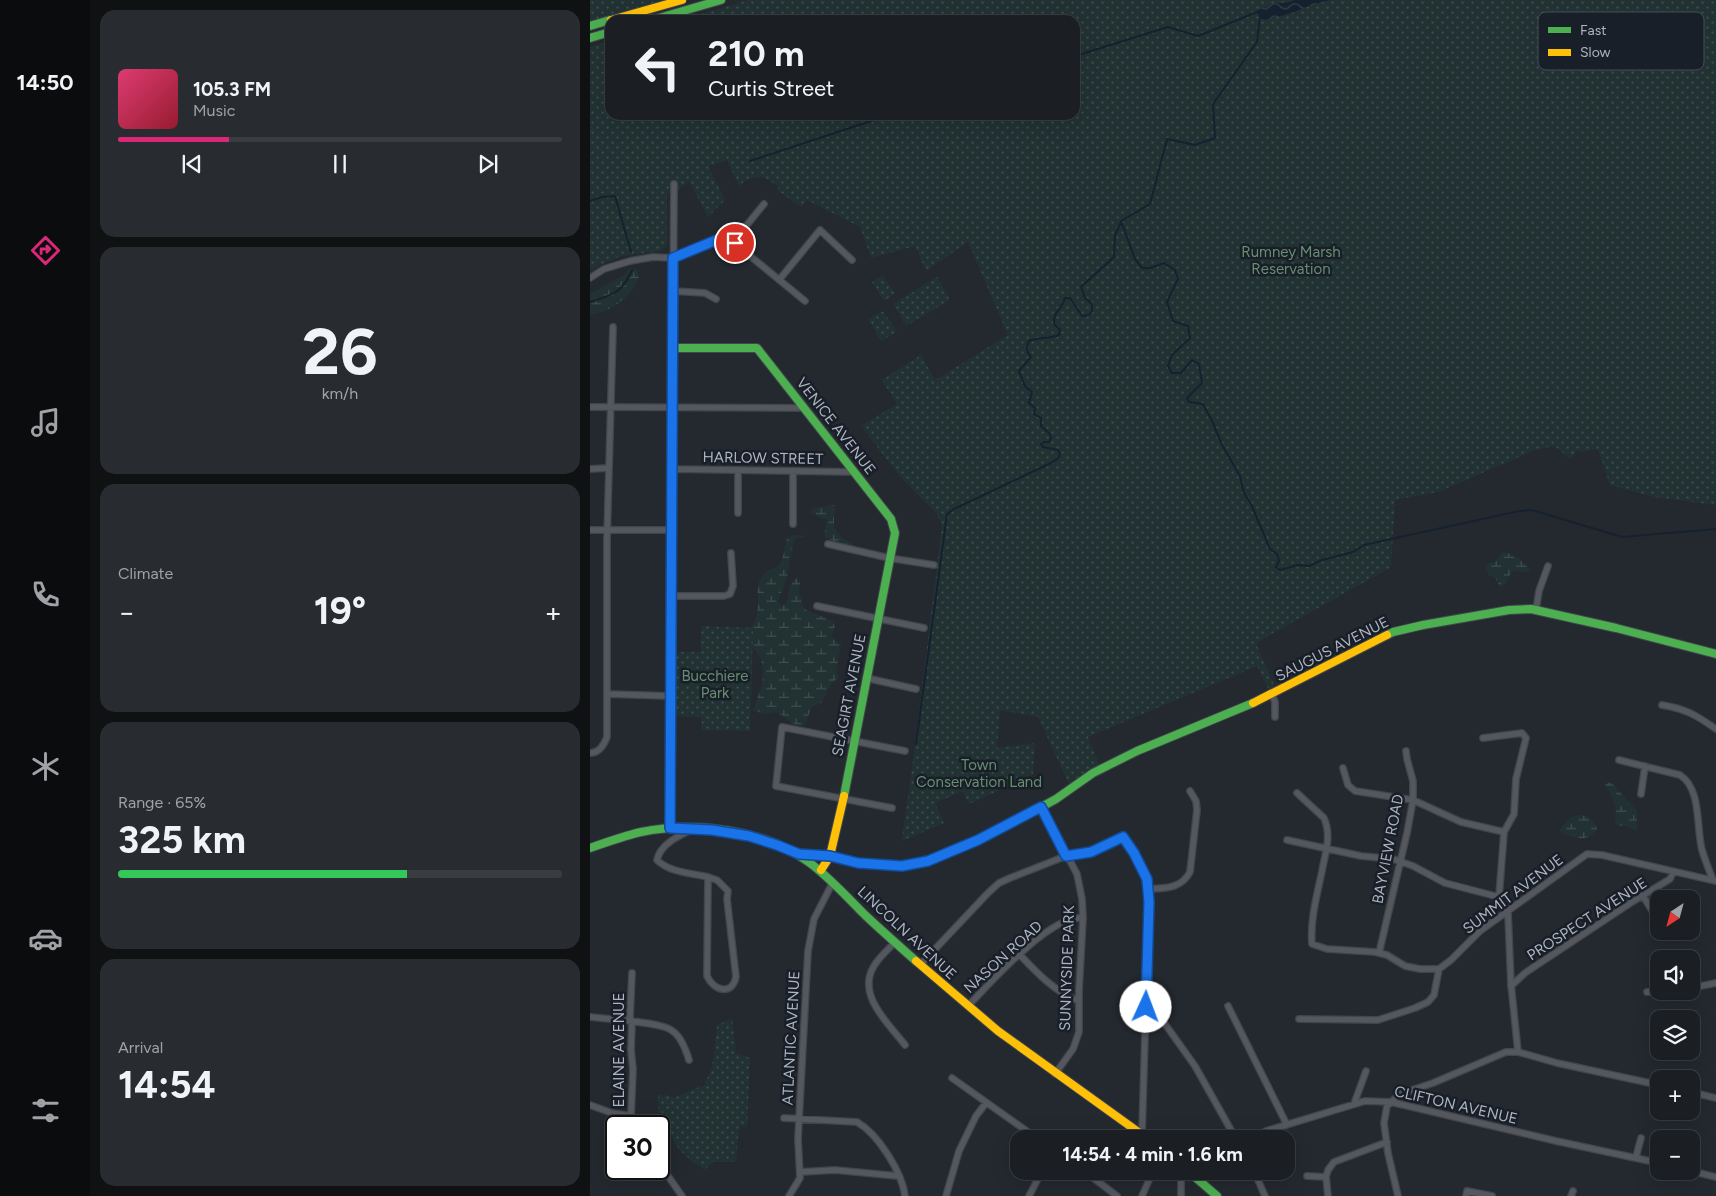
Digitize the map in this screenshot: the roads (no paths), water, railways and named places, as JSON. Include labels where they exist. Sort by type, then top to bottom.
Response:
[{"type":"street","points":[[628,15],[682,0]]},
{"type":"street","points":[[669,15],[721,0]]},
{"type":"street","points":[[590,26],[605,22]]},
{"type":"street","points":[[590,38],[605,34]]},
{"type":"street","points":[[670,828],[674,184]]},
{"type":"street","points":[[733,242],[764,204]]},
{"type":"street","points":[[779,280],[820,230],[852,260]]},
{"type":"street","points":[[590,278],[604,270],[630,261],[653,257],[673,258],[719,239],[725,239],[733,242],[805,301]]},
{"type":"street","points":[[673,291],[705,293],[716,299]]},
{"type":"street","points":[[590,753],[600,749],[606,738],[607,530],[613,327]]},
{"type":"street","name":"VENICE AVENUE","points":[[673,348],[757,348],[892,522]]},
{"type":"street","points":[[590,406],[804,408]]},
{"type":"street","points":[[590,469],[609,468]]},
{"type":"street","name":"HARLOW STREET","points":[[671,469],[854,472]]},
{"type":"street","points":[[738,470],[738,513]]},
{"type":"street","points":[[793,471],[793,524]]},
{"type":"street","name":"SEAGIRT AVENUE","points":[[821,870],[830,856],[843,799],[895,533],[892,522]]},
{"type":"street","points":[[590,530],[671,530]]},
{"type":"street","points":[[828,544],[889,558],[934,565]]},
{"type":"street","points":[[672,596],[724,596],[730,594],[733,586],[731,553]]},
{"type":"street","points":[[1536,610],[1539,591],[1548,566]]},
{"type":"street","points":[[817,606],[924,628]]},
{"type":"street","name":"SAUGUS AVENUE","points":[[799,854],[830,856],[858,863],[902,866],[928,861],[978,840],[1041,807],[1093,773],[1116,761],[1272,695],[1393,632],[1509,610],[1536,610],[1616,628],[1716,654]]},
{"type":"street","points":[[866,678],[916,689]]},
{"type":"street","points":[[607,694],[671,696]]},
{"type":"street","points":[[1272,695],[1275,702],[1275,717]]},
{"type":"street","points":[[1662,706],[1678,708],[1698,716],[1716,729]]},
{"type":"street","points":[[892,808],[776,786],[782,726],[904,751]]},
{"type":"street","points":[[1483,738],[1522,733],[1526,738],[1516,779],[1514,814],[1504,832],[1499,896],[1507,912],[1511,986],[1518,1052]]},
{"type":"street","name":"BAYVIEW ROAD","points":[[1379,953],[1413,800],[1413,781],[1406,750]]},
{"type":"street","points":[[1619,760],[1680,776],[1688,782],[1695,800],[1702,849],[1714,880]]},
{"type":"street","points":[[1641,794],[1645,766]]},
{"type":"street","points":[[1343,768],[1351,789],[1413,800],[1461,822],[1504,832]]},
{"type":"street","points":[[1148,889],[1178,886],[1190,872],[1197,810],[1196,801],[1190,790]]},
{"type":"street","points":[[1297,793],[1324,818],[1327,824],[1328,848],[1322,869],[1311,928],[1312,944],[1326,949],[1379,953],[1387,955],[1405,966],[1439,969],[1434,995],[1428,1002],[1415,1008],[1378,1020],[1299,1019]]},
{"type":"street","name":"SUNNYSIDE PARK","points":[[1041,807],[1076,874],[1082,892],[1083,918],[1078,1002],[1079,1032],[1073,1049],[1055,1074]]},
{"type":"street","name":"LINCOLN AVENUE","points":[[590,848],[647,831],[670,828],[749,836],[799,854],[821,870],[868,918],[968,1006],[1055,1074],[1135,1130]]},
{"type":"street","points":[[693,829],[682,834],[665,847],[658,855],[657,860],[662,865],[672,869],[708,877],[717,880],[728,891],[736,977],[735,983],[730,989],[725,990],[716,988],[710,983],[707,976],[708,877]]},
{"type":"street","points":[[920,965],[999,883],[1066,856],[1091,852],[1123,837],[1134,853],[1147,879],[1149,902],[1145,1130]]},
{"type":"street","points":[[1287,840],[1361,856],[1392,859],[1413,866],[1445,883],[1499,896]]},
{"type":"street","name":"SUMMIT AVENUE","points":[[1439,969],[1452,960],[1480,931],[1587,854],[1602,855],[1714,880]]},
{"type":"street","name":"PROSPECT AVENUE","points":[[1511,986],[1525,974],[1670,879],[1674,872]]},
{"type":"street","name":"ATLANTIC AVENUE","points":[[789,1196],[800,1178],[798,1140],[808,951],[814,919],[833,882]]},
{"type":"street","points":[[1643,896],[1650,907]]},
{"type":"street","name":"NASON ROAD","points":[[968,1006],[1044,933],[1066,921],[1077,917],[1083,918]]},
{"type":"street","points":[[894,942],[873,966],[870,974],[869,992],[874,1005],[905,1045]]},
{"type":"street","points":[[1020,954],[1051,984],[1078,1002]]},
{"type":"street","name":"ELAINE AVENUE","points":[[631,1115],[633,1084],[632,1022],[630,1017],[632,973]]},
{"type":"street","points":[[1700,986],[1716,983]]},
{"type":"street","points":[[1228,1006],[1287,1125]]},
{"type":"street","points":[[1146,1007],[1165,1024],[1195,1066],[1231,1130]]},
{"type":"street","points":[[590,1017],[660,1025],[671,1030],[687,1052],[689,1060]]},
{"type":"street","points":[[1398,1196],[1386,1142],[1384,1123],[1387,1106],[1400,1094],[1433,1083],[1506,1052],[1518,1052],[1557,1063],[1650,1083]]},
{"type":"street","points":[[1354,1104],[1366,1071]]},
{"type":"street","points":[[952,1078],[1025,1130]]},
{"type":"street","points":[[1700,1094],[1716,1098]]},
{"type":"street","name":"CLIFTON AVENUE","points":[[1272,1130],[1365,1101],[1392,1102],[1556,1141],[1650,1161]]},
{"type":"street","points":[[946,1196],[959,1151],[976,1116],[986,1102]]},
{"type":"street","points":[[590,1105],[612,1113],[625,1115]]},
{"type":"street","points":[[784,1118],[857,1122],[878,1142],[890,1158],[905,1196]]},
{"type":"street","points":[[1636,1157],[1641,1138]]},
{"type":"street","points":[[1328,1196],[1326,1177],[1328,1170],[1334,1162],[1386,1142]]},
{"type":"street","points":[[800,1172],[835,1170],[898,1176]]},
{"type":"street","points":[[1700,1174],[1716,1178]]},
{"type":"street","points":[[1307,1176],[1326,1177]]},
{"type":"street","points":[[670,1178],[682,1196]]},
{"type":"street","points":[[1029,1196],[1037,1180]]},
{"type":"street","points":[[1096,1180],[1117,1196]]},
{"type":"street","points":[[1142,1196],[1149,1180]]},
{"type":"street","points":[[1181,1180],[1181,1196]]},
{"type":"street","points":[[1198,1180],[1217,1196]]},
{"type":"street","points":[[1258,1180],[1266,1196]]},
{"type":"street","points":[[1466,1193],[1492,1196]]},
{"type":"water","points":[[1296,0],[1331,0],[1263,22],[1256,11],[1271,5]]},
{"type":"waterway","points":[[1286,4],[1298,0]]},
{"type":"waterway","points":[[1080,54],[1168,27],[1198,36],[1257,12]]},
{"type":"waterway","points":[[1260,15],[1257,42],[1213,104],[1215,138],[1195,145],[1167,139],[1150,204],[1121,221],[1135,259],[1142,268],[1150,268],[1164,263],[1175,270],[1178,279],[1167,302],[1173,321],[1188,326],[1190,338],[1172,355],[1168,366],[1172,373],[1181,373],[1192,360],[1199,364],[1202,383],[1187,398],[1189,402],[1203,404],[1222,445],[1240,476],[1244,493],[1251,504],[1270,549],[1277,554],[1279,561],[1276,567],[1280,570],[1298,565],[1309,566],[1322,560],[1353,552],[1364,545],[1519,511],[1532,510],[1622,537],[1716,529]]},
{"type":"waterway","points":[[750,161],[874,120]]},
{"type":"waterway","points":[[590,201],[602,197],[615,196],[631,252]]},
{"type":"waterway","points":[[916,744],[947,514],[1053,462],[1059,457],[1060,453],[1058,450],[1043,447],[1041,444],[1049,442],[1050,434],[1041,426],[1041,418],[1034,414],[1035,408],[1029,403],[1032,392],[1025,386],[1019,371],[1031,357],[1027,349],[1029,341],[1059,335],[1060,330],[1054,324],[1054,319],[1065,298],[1070,298],[1082,316],[1089,315],[1092,311],[1092,304],[1085,298],[1081,287],[1114,257],[1115,235],[1121,222]]},
{"type":"waterway","points":[[590,302],[616,292],[624,284],[632,270]]},
{"type":"park label","name":"Rumney Marsh Reservation","points":[[1291,260]]},
{"type":"park label","name":"Bucchiere Park","points":[[715,684]]},
{"type":"park label","name":"Town Conservation Land","points":[[979,774]]}]
